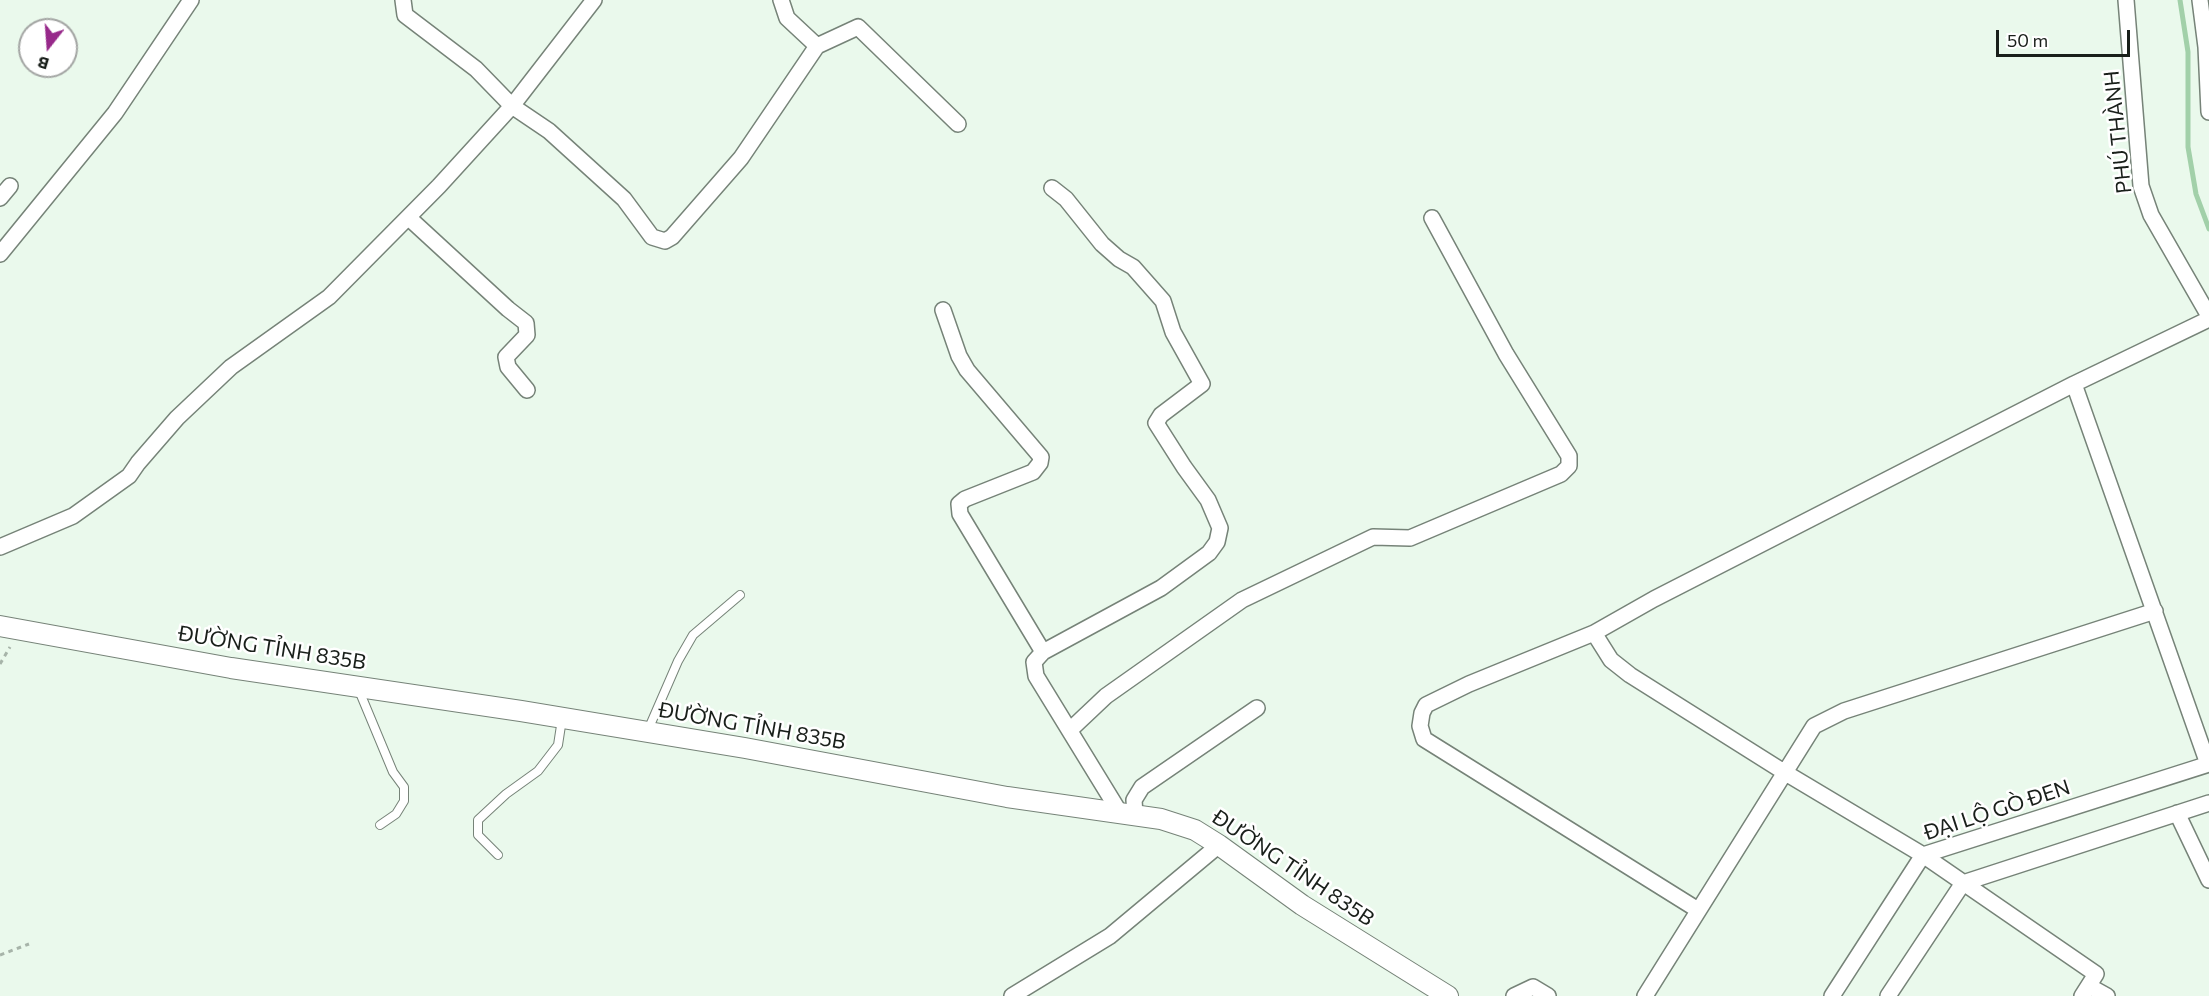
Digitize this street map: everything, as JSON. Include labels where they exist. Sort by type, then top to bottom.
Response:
[{"type":"main road","name":"ĐƯỜNG TỈNH 835B","points":[[0,626],[231,668],[562,717],[745,748],[1007,798],[1161,819],[1195,830],[1302,905],[1448,996]]},
{"type":"street","points":[[0,254],[116,113],[191,0]]},
{"type":"street","points":[[403,0],[405,15],[476,69],[512,106],[549,131],[624,199],[652,237],[665,241],[672,237],[741,158],[817,46],[858,27],[958,124]]},
{"type":"street","points":[[0,547],[73,516],[129,476],[177,418],[231,367],[329,297],[409,218],[512,106],[594,0]]},
{"type":"street","points":[[781,0],[787,18],[817,46]]},
{"type":"street","name":"PHÚ THÀNH","points":[[2126,0],[2141,186],[2151,215],[2209,317]]},
{"type":"street","points":[[2200,0],[2206,47],[2209,112]]},
{"type":"street","points":[[1052,188],[1066,199],[1102,244],[1119,259],[1133,267],[1164,301],[1173,332],[1202,384],[1161,415],[1156,423],[1184,468],[1208,500],[1220,528],[1217,542],[1209,553],[1161,588],[1043,652],[1034,662],[1036,676],[1128,814]]},
{"type":"street","points":[[409,218],[526,323],[527,335],[506,357],[508,367],[527,390]]},
{"type":"street","points":[[1070,730],[1106,696],[1242,600],[1373,537],[1410,538],[1561,474],[1569,466],[1569,456],[1506,354],[1432,218]]},
{"type":"street","points":[[943,310],[959,356],[967,370],[1041,457],[1040,463],[1032,472],[965,499],[959,504],[960,514],[1043,652]]},
{"type":"street","points":[[1698,910],[1424,739],[1420,726],[1426,705],[1469,684],[1594,633],[1654,599],[2209,317]]},
{"type":"street","points":[[2074,384],[2208,764]]},
{"type":"street","points":[[1645,996],[1814,726],[1844,711],[2155,611]]},
{"type":"street","points":[[1594,633],[1611,660],[1630,675],[1784,772],[1923,855],[2096,974],[2085,991],[2107,996]]},
{"type":"street","points":[[1128,814],[1142,787],[1257,708]]},
{"type":"street","name":"ĐẠI LỘ GÒ ĐEN","points":[[1832,996],[1923,855],[2208,764]]},
{"type":"street","points":[[1888,996],[1963,883],[2209,803]]},
{"type":"street","points":[[2177,813],[2209,880]]},
{"type":"street","points":[[1012,996],[1110,936],[1219,845]]},
{"type":"street","points":[[1514,996],[1533,987],[1548,996]]},
{"type":"lane","points":[[647,732],[678,661],[693,635],[740,595]]},
{"type":"lane","points":[[357,686],[393,772],[404,787],[404,801],[396,814],[380,825]]},
{"type":"lane","points":[[498,855],[478,835],[478,820],[506,794],[538,771],[558,745],[562,717]]},
{"type":"path","points":[[0,955],[29,944]]},
{"type":"waterway","points":[[2180,0],[2188,52],[2188,147],[2196,194],[2209,229]]}]
